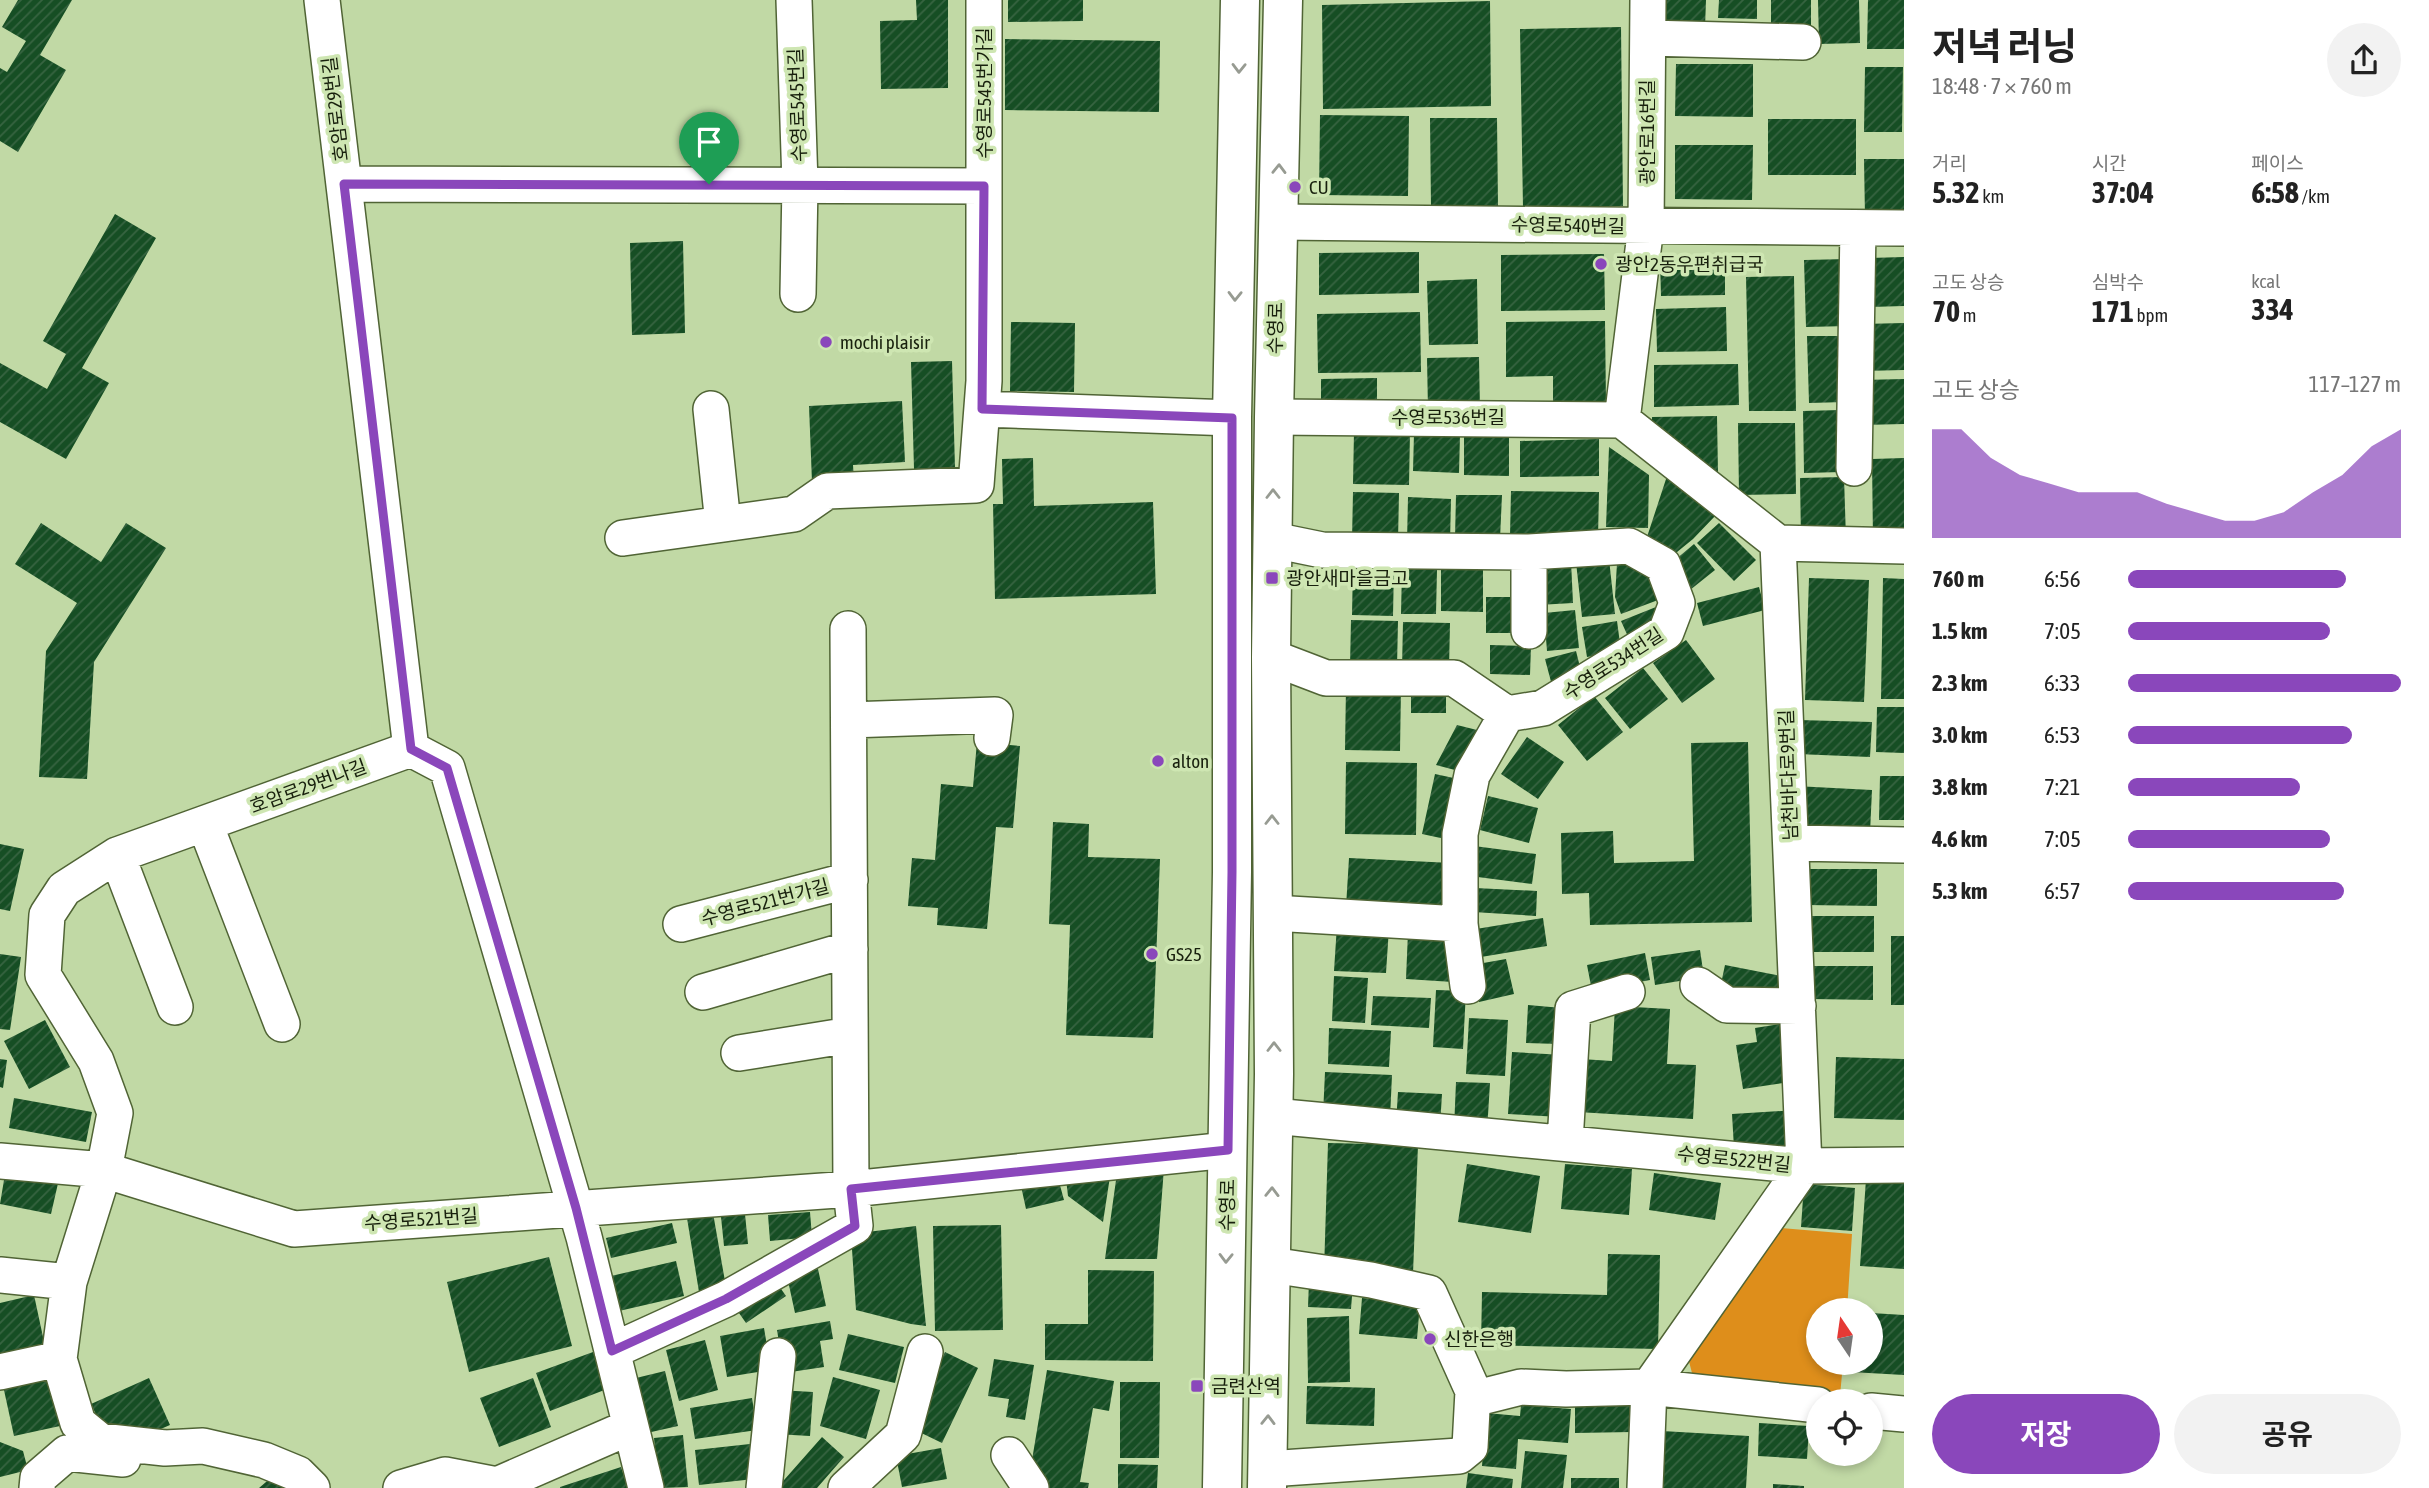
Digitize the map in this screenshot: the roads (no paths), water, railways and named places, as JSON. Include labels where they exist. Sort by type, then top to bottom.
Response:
[{"type":"main road","name":"수영로","points":[[1222,1488],[1232,872],[1232,418],[1240,0]]},
{"type":"main road","name":"수영로","points":[[1268,1478],[1273,1116],[1271,657],[1283,0]]},
{"type":"street","name":"호암로29번길","points":[[322,0],[411,749]]},
{"type":"street","name":"수영로545번길","points":[[794,0],[800,184],[798,294]]},
{"type":"street","name":"수영로545번가길","points":[[623,538],[794,514],[827,491],[976,485],[982,409],[984,0]]},
{"type":"street","name":"광안로16번길","points":[[1646,226],[1648,0]]},
{"type":"street","points":[[1648,38],[1803,42]]},
{"type":"street","name":"수영로545번가길","points":[[344,184],[984,186]]},
{"type":"street","name":"수영로540번길","points":[[1278,222],[1904,228]]},
{"type":"street","points":[[1646,226],[1622,420],[1779,543],[1904,546]]},
{"type":"street","points":[[1854,468],[1858,228]]},
{"type":"street","points":[[982,409],[1232,418]]},
{"type":"street","points":[[711,410],[723,524]]},
{"type":"street","name":"수영로536번길","points":[[1274,417],[1622,420]]},
{"type":"street","name":"수영로534번길","points":[[1273,540],[1322,550],[1528,552],[1629,545],[1663,565],[1677,603],[1666,632],[1543,708],[1507,714]]},
{"type":"street","name":"남천바다로9번길","points":[[1779,543],[1804,1166]]},
{"type":"street","points":[[1528,552],[1529,631]]},
{"type":"street","name":"수영로521번가길","points":[[848,629],[851,1189]]},
{"type":"street","points":[[1271,657],[1325,678],[1454,678],[1507,714],[1472,775],[1460,834],[1460,923],[1468,986]]},
{"type":"street","points":[[849,720],[995,715],[992,738]]},
{"type":"street","points":[[411,749],[447,768],[576,1208],[646,1488]]},
{"type":"street","name":"호암로29번나길","points":[[60,1359],[69,1282],[104,1170],[115,1113],[96,1061],[43,975],[47,915],[64,889],[117,855],[411,749]]},
{"type":"street","points":[[205,824],[282,1024]]},
{"type":"street","points":[[1791,843],[1904,845]]},
{"type":"street","points":[[117,855],[175,1007]]},
{"type":"street","name":"수영로521번가길","points":[[681,924],[850,880]]},
{"type":"street","points":[[1273,913],[1460,923]]},
{"type":"street","points":[[703,992],[850,949]]},
{"type":"street","points":[[1698,985],[1727,1005],[1798,1006]]},
{"type":"street","points":[[1565,1142],[1573,1009],[1627,992]]},
{"type":"street","points":[[739,1053],[850,1035]]},
{"type":"street","name":"수영로522번길","points":[[1273,1116],[1804,1166],[1904,1165]]},
{"type":"street","name":"수영로521번길","points":[[0,1161],[104,1170],[294,1229],[851,1189],[1228,1150]]},
{"type":"street","points":[[1645,1488],[1649,1387],[1804,1166]]},
{"type":"street","points":[[612,1351],[726,1299],[855,1226],[851,1189]]},
{"type":"street","name":"수영로","points":[[1268,1478],[1459,1456],[1470,1447],[1473,1399],[1473,1391],[1429,1293],[1371,1280],[1271,1265]]},
{"type":"street","points":[[0,1275],[69,1282]]},
{"type":"street","points":[[846,1488],[903,1435],[925,1352]]},
{"type":"street","points":[[764,1488],[778,1356]]},
{"type":"street","points":[[0,1372],[60,1359],[78,1423],[100,1441],[165,1448],[203,1446],[264,1460],[299,1474],[312,1488]]},
{"type":"street","points":[[1473,1399],[1521,1387],[1649,1387],[1806,1404]]},
{"type":"street","points":[[1883,1412],[1904,1414]]},
{"type":"street","points":[[401,1488],[445,1475],[497,1485],[631,1427]]},
{"type":"street","points":[[37,1488],[38,1478],[67,1453],[159,1462],[203,1446]]},
{"type":"street","points":[[1009,1455],[1031,1488]]},
{"type":"place","name":"CU","points":[[1295,187]]},
{"type":"place","name":"광안2동우편취급국","points":[[1601,264]]},
{"type":"place","name":"mochi plaisir","points":[[826,342]]},
{"type":"place","name":"광안새마을금고","points":[[1272,578]]},
{"type":"place","name":"alton","points":[[1158,761]]},
{"type":"place","name":"GS25","points":[[1152,954]]},
{"type":"place","name":"신한은행","points":[[1430,1339]]},
{"type":"place","name":"금련산역","points":[[1197,1386]]}]
